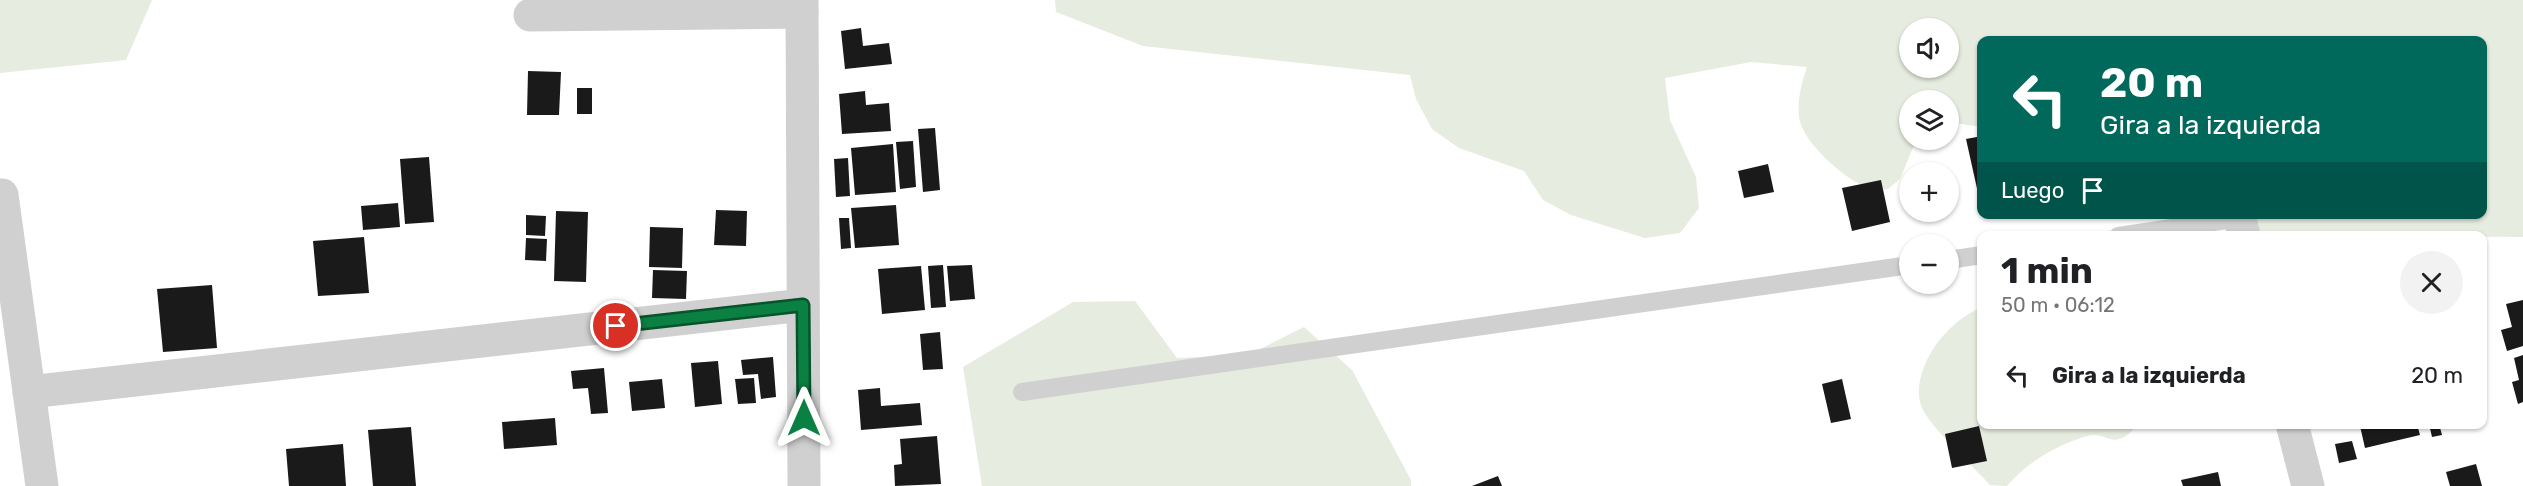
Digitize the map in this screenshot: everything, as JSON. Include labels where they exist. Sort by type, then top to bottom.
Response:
[{"type":"street","points":[[530,15],[802,6],[804,486]]},
{"type":"street","points":[[2,195],[42,486]]},
{"type":"street","points":[[29,392],[803,305]]},
{"type":"street","points":[[2293,429],[2308,486]]},
{"type":"lane","points":[[2187,231],[2242,227]]},
{"type":"lane","points":[[1959,258],[1977,256]]},
{"type":"lane","points":[[1022,392],[1899,267]]},
{"type":"shaded area","points":[[0,0],[152,0],[126,60],[0,73]]},
{"type":"shaded area","points":[[1055,0],[2523,0],[2523,237],[2487,237],[2487,231],[2254,231],[2241,219],[2487,219],[2487,36],[1977,36],[1977,126],[1959,124],[1959,90],[1899,90],[1899,150],[1912,150],[1907,162],[1899,162],[1899,180],[1888,189],[1869,188],[1849,177],[1826,159],[1808,138],[1799,117],[1800,91],[1807,67],[1751,62],[1665,78],[1670,120],[1696,177],[1699,208],[1680,233],[1645,238],[1571,215],[1543,200],[1524,171],[1459,148],[1432,129],[1416,99],[1410,75],[1143,46],[1056,12]]},
{"type":"shaded area","points":[[1135,301],[1177,358],[1248,355],[1304,327],[1352,370],[1411,480],[1411,486],[982,486],[963,367],[1073,302]]},
{"type":"shaded area","points":[[1977,310],[1977,429],[2133,429],[2129,434],[2116,440],[2094,435],[2065,444],[2033,462],[2007,486],[1990,485],[1943,437],[1927,417],[1920,400],[1920,382],[1929,357],[1947,332]]},
{"type":"building","points":[[861,28],[863,46],[889,43],[892,64],[845,69],[841,31]]},
{"type":"building","points":[[528,71],[561,72],[559,115],[527,115]]},
{"type":"building","points":[[577,88],[592,88],[592,114],[577,114]]},
{"type":"building","points":[[865,91],[866,105],[889,103],[891,131],[842,134],[839,94]]},
{"type":"building","points":[[935,128],[940,190],[923,192],[918,129]]},
{"type":"building","points":[[1977,137],[1977,188],[1966,139]]},
{"type":"building","points":[[913,141],[916,187],[900,189],[896,142]]},
{"type":"building","points":[[893,144],[896,192],[855,195],[851,148]]},
{"type":"building","points":[[429,157],[434,222],[405,224],[400,159]]},
{"type":"building","points":[[848,158],[850,196],[836,197],[834,159]]},
{"type":"building","points":[[1768,164],[1774,192],[1744,198],[1738,171]]},
{"type":"building","points":[[1881,180],[1890,222],[1852,231],[1842,188]]},
{"type":"building","points":[[398,203],[400,227],[363,230],[361,206]]},
{"type":"building","points":[[896,205],[899,245],[855,248],[851,208]]},
{"type":"building","points":[[716,210],[747,211],[746,246],[714,245]]},
{"type":"building","points":[[556,211],[588,212],[586,282],[554,281]]},
{"type":"building","points":[[526,215],[546,216],[545,236],[526,235]]},
{"type":"building","points":[[839,218],[849,218],[851,248],[841,249]]},
{"type":"building","points":[[650,227],[683,228],[682,268],[649,267]]},
{"type":"building","points":[[364,237],[369,293],[318,296],[313,241]]},
{"type":"building","points":[[526,238],[547,239],[546,261],[525,260]]},
{"type":"building","points":[[943,265],[946,307],[931,308],[928,266]]},
{"type":"building","points":[[972,265],[975,299],[950,301],[947,266]]},
{"type":"building","points":[[921,266],[925,310],[882,314],[878,269]]},
{"type":"building","points":[[653,270],[687,271],[686,299],[652,298]]},
{"type":"building","points":[[212,285],[217,348],[163,352],[157,289]]},
{"type":"building","points":[[2523,300],[2523,346],[2507,351],[2501,330],[2512,327],[2506,304]]},
{"type":"building","points":[[940,332],[943,369],[923,370],[920,334]]},
{"type":"building","points":[[2523,355],[2523,402],[2518,404],[2512,382],[2519,380],[2514,358]]},
{"type":"building","points":[[773,357],[776,397],[761,399],[758,374],[743,375],[741,360]]},
{"type":"building","points":[[718,361],[722,404],[695,407],[691,363]]},
{"type":"building","points":[[604,368],[608,413],[591,414],[588,388],[573,389],[571,371]]},
{"type":"building","points":[[754,378],[756,403],[738,404],[735,379]]},
{"type":"building","points":[[662,379],[665,408],[632,411],[629,382]]},
{"type":"building","points":[[1842,379],[1851,419],[1831,423],[1822,384]]},
{"type":"building","points":[[880,388],[881,406],[920,403],[922,425],[861,430],[858,390]]},
{"type":"building","points":[[555,418],[557,445],[504,449],[502,422]]},
{"type":"building","points":[[1977,426],[1977,429],[1980,429],[1987,461],[1952,468],[1945,434]]},
{"type":"building","points":[[411,427],[416,486],[373,486],[368,430]]},
{"type":"building","points":[[2361,429],[2418,429],[2420,435],[2365,448]]},
{"type":"building","points":[[2430,429],[2440,429],[2442,435],[2432,437]]},
{"type":"building","points":[[937,436],[941,484],[895,486],[894,465],[902,464],[900,439]]},
{"type":"building","points":[[2352,441],[2357,459],[2339,463],[2335,444]]},
{"type":"building","points":[[343,444],[346,486],[289,486],[286,449]]},
{"type":"building","points":[[2476,464],[2482,486],[2450,486],[2446,472]]},
{"type":"building","points":[[2218,472],[2221,486],[2183,486],[2181,480]]},
{"type":"building","points":[[1498,476],[1502,486],[1472,486]]},
{"type":"route","points":[[616,326],[803,305],[804,418]]}]
